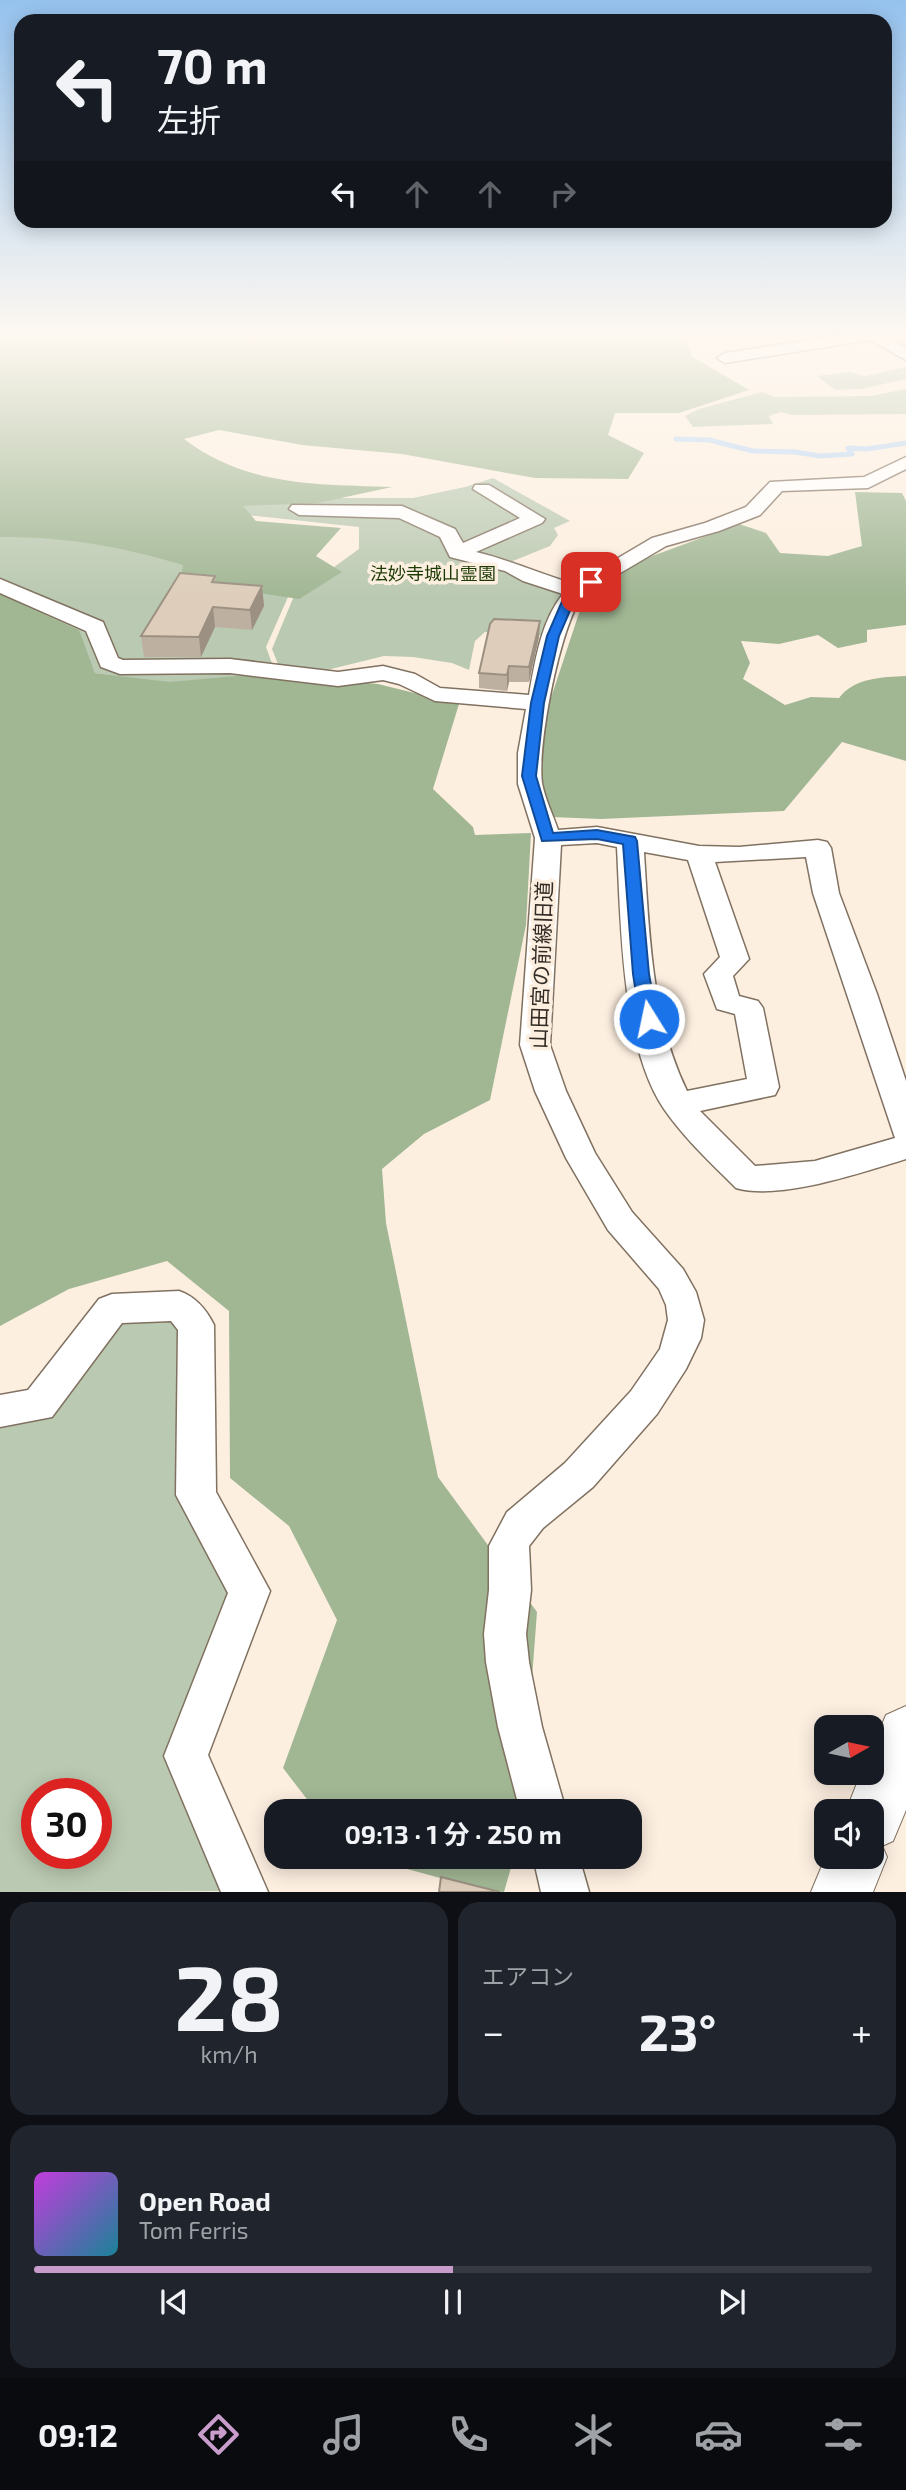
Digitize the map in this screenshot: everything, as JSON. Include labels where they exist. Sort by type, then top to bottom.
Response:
[{"type":"main road","points":[[880,1799],[906,1735]]},
{"type":"main road","points":[[842,1892],[851,1869]]},
{"type":"street","name":"山田宮の前線旧道","points":[[540,1799],[512,1686],[504,1638],[511,1585],[508,1547],[528,1518],[579,1475],[640,1405],[676,1357],[687,1323],[685,1308],[676,1285],[621,1222],[572,1140],[544,1077],[535,1045],[548,838],[529,776],[538,703],[553,636],[565,606],[576,591],[659,542],[712,527],[753,511],[777,486],[869,482],[906,462]]},
{"type":"street","points":[[457,553],[535,519],[482,489]]},
{"type":"street","points":[[299,509],[402,512],[448,533],[457,553]]},
{"type":"street","points":[[364,526],[386,525],[411,531],[448,533]]},
{"type":"street","points":[[457,553],[512,567],[530,577],[576,591]]},
{"type":"street","points":[[0,585],[95,627],[109,662],[120,667],[230,666],[338,679],[383,673],[407,679],[435,694],[538,703]]},
{"type":"street","points":[[548,838],[597,835],[699,854],[739,855],[818,848],[826,893],[863,994],[906,1130]]},
{"type":"street","points":[[630,841],[641,974],[653,1042],[662,1073],[677,1104],[748,1180],[815,1173],[906,1147]]},
{"type":"street","points":[[677,1104],[764,1087],[748,1008],[727,1002],[718,974],[735,959],[699,854]]},
{"type":"street","points":[[0,1411],[39,1405],[112,1309],[179,1306],[196,1325],[196,1495],[249,1591],[186,1756],[245,1892]]},
{"type":"street","points":[[559,1869],[565,1892]]},
{"type":"green space","points":[[0,421],[612,421],[608,435],[644,453],[628,479],[535,478],[402,454],[302,445],[219,430],[184,439],[208,455],[233,466],[284,480],[392,487],[318,503],[243,506],[256,521],[341,528],[316,556],[342,572],[299,599],[181,581],[183,565],[116,548],[46,538],[0,537]]},
{"type":"green space","points":[[689,421],[772,421],[773,424],[693,427]]},
{"type":"green space","name":"法妙寺城山霊園","points":[[493,478],[570,521],[554,528],[558,535],[550,546],[513,561],[512,567],[576,591],[553,636],[485,632],[475,641],[469,670],[452,663],[384,656],[327,670],[278,664],[272,649],[294,596],[359,549],[359,527],[246,515],[242,506],[304,498],[413,498]]},
{"type":"green space","points":[[855,492],[902,493],[906,501],[906,625],[867,630],[867,642],[838,648],[818,635],[779,644],[741,641],[750,663],[743,679],[785,705],[811,697],[839,698],[852,686],[860,683],[878,678],[906,676],[906,761],[842,742],[784,811],[601,819],[551,817],[538,792],[534,749],[587,589],[636,562],[739,524],[766,533],[780,553],[828,556],[862,546]]},
{"type":"green space","points":[[55,524],[288,597],[266,647],[273,666],[269,673],[189,685],[95,673],[78,630],[0,594],[0,532]]},
{"type":"green space","points":[[0,594],[79,630],[95,673],[170,682],[269,673],[378,684],[459,704],[433,789],[473,827],[475,835],[531,833],[526,925],[490,1100],[424,1134],[382,1169],[386,1223],[438,1477],[537,1612],[523,1799],[307,1799],[283,1768],[337,1620],[289,1526],[230,1478],[229,1311],[167,1261],[69,1289],[0,1326]]},
{"type":"green space","points":[[179,1306],[196,1495],[249,1591],[186,1756],[245,1891],[0,1892],[0,1411],[39,1405],[112,1309]]},
{"type":"green space","points":[[407,1869],[511,1869],[504,1892],[488,1891]]},
{"type":"building","points":[[180,573],[215,576],[212,582],[262,586],[250,610],[213,607],[199,637],[141,636]]},
{"type":"building","points":[[494,619],[540,621],[529,667],[509,666],[507,675],[479,673],[490,624]]},
{"type":"building","points":[[441,1877],[500,1892],[439,1892]]},
{"type":"waterway","points":[[676,439],[709,440],[753,451],[795,452],[820,456],[852,454],[848,448],[867,449],[906,443]]},
{"type":"route","points":[[591,582],[570,597],[553,636],[530,753],[530,784],[548,838],[597,835],[630,841],[635,922],[649,1019]]}]
